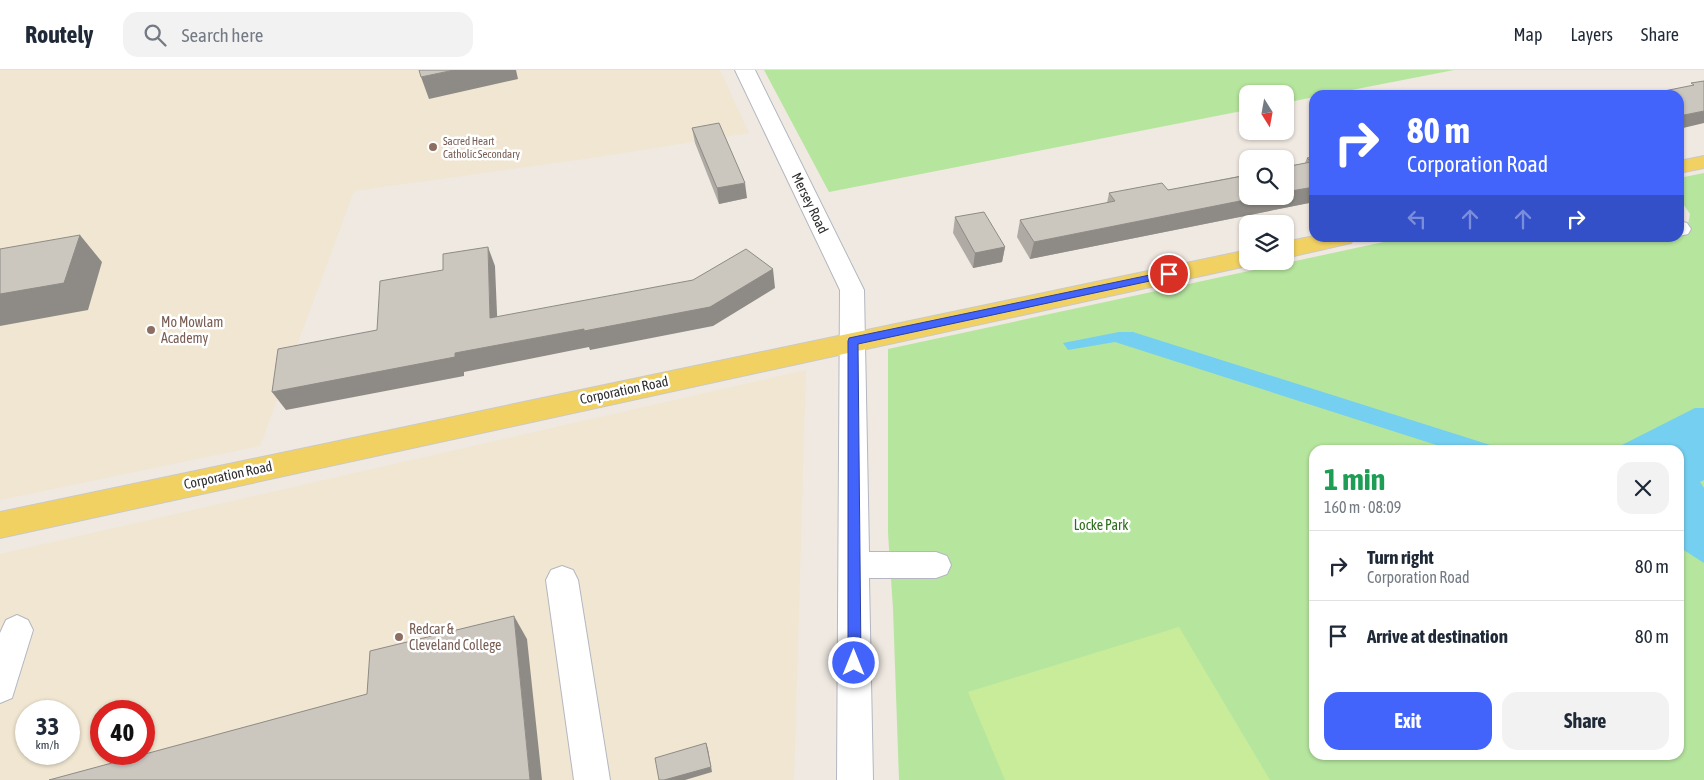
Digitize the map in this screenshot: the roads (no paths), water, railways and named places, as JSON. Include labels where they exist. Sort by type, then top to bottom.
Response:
[{"type":"main road","points":[[1684,166],[1704,162]]},
{"type":"main road","points":[[1294,248],[1324,242]]},
{"type":"main road","name":"Corporation Road","points":[[0,524],[1239,260]]},
{"type":"street","name":"Mersey Road","points":[[745,70],[852,290],[854,780]]},
{"type":"street","points":[[854,565],[936,565]]},
{"type":"street","points":[[562,580],[592,780]]},
{"type":"street","points":[[0,687],[17,630]]},
{"type":"water","points":[[1119,332],[1133,332],[1490,445],[1436,445],[1115,342],[1068,350],[1063,343]]},
{"type":"water","points":[[1695,408],[1704,408],[1704,480],[1700,482],[1704,488],[1704,563],[1684,550],[1684,445],[1622,445]]},
{"type":"place","name":"Sacred Heart Catholic Secondary","points":[[433,147]]},
{"type":"place","name":"Mo Mowlam Academy","points":[[151,330]]},
{"type":"place","name":"Redcar & Cleveland College","points":[[399,637]]},
{"type":"park label","name":"Locke Park","points":[[1101,525]]}]
